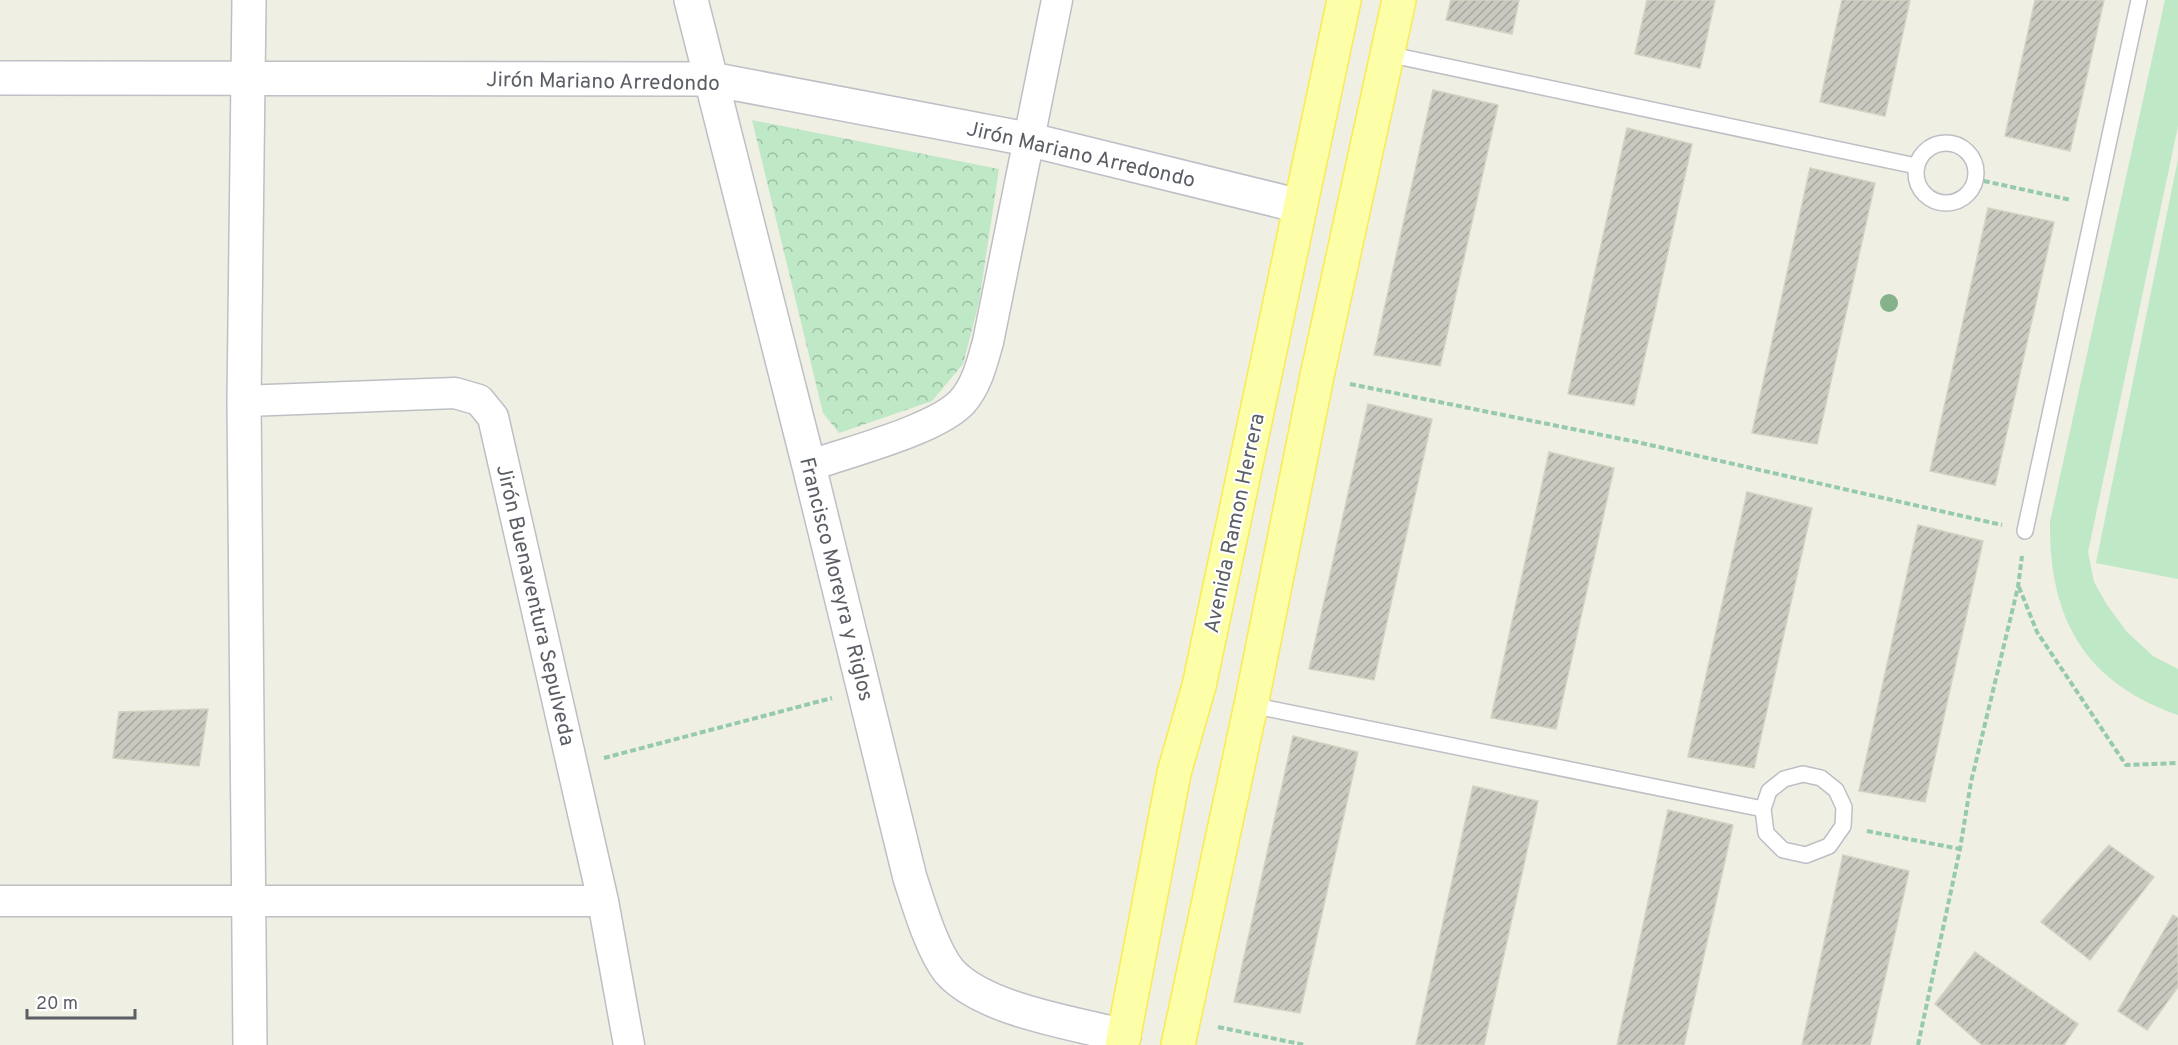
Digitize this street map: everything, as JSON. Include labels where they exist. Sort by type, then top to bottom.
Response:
[{"type":"main road","name":"Avenida Ramon Herrera","points":[[1123,1040],[1174,773],[1199,686],[1344,0]]},
{"type":"main road","points":[[1180,1032],[1251,705],[1317,376],[1399,0]]},
{"type":"street","points":[[249,0],[244,401],[250,1045]]},
{"type":"street","name":"Francisco Moreyra y Riglos","points":[[691,0],[910,878],[928,928],[949,970],[971,991],[1004,1006],[1123,1040]]},
{"type":"street","points":[[809,466],[916,429],[946,416],[963,401],[979,374],[988,342],[1027,139],[1057,0]]},
{"type":"street","name":"Jirón Mariano Arredondo","points":[[0,78],[711,80],[1027,139],[1300,206]]},
{"type":"street","name":"Jirón Buenaventura Sepulveda","points":[[244,401],[455,393],[479,400],[493,417],[603,902],[629,1045]]},
{"type":"street","points":[[0,901],[603,902]]},
{"type":"lane","points":[[2025,531],[2139,0]]},
{"type":"lane","points":[[1387,54],[1916,166]]},
{"type":"lane","points":[[1947,143],[1966,151],[1976,169],[1975,179],[1972,188],[1958,201],[1939,203],[1922,193],[1916,176],[1916,166],[1920,157],[1928,149],[1936,144],[1947,143]]},
{"type":"lane","points":[[1251,705],[1763,809]]},
{"type":"lane","points":[[1803,774],[1821,778],[1836,790],[1844,807],[1843,826],[1829,846],[1806,855],[1783,850],[1766,833],[1763,809],[1769,791],[1784,779],[1803,774]]},
{"type":"path","points":[[1975,179],[2094,205]]},
{"type":"path","points":[[1317,376],[1637,442],[2025,531],[2018,587],[1971,782],[1960,849],[1918,1045]]},
{"type":"path","points":[[2018,587],[2037,632],[2126,765],[2178,763]]},
{"type":"path","points":[[573,766],[864,689]]},
{"type":"path","points":[[1843,826],[1960,849]]},
{"type":"path","points":[[1180,1032],[1305,1045]]},
{"type":"green space","points":[[2165,0],[2178,0],[2178,126],[2088,552],[2094,582],[2107,605],[2127,632],[2153,656],[2178,669],[2178,715],[2145,701],[2118,684],[2096,665],[2078,642],[2065,617],[2056,588],[2051,557],[2050,522]]},
{"type":"green space","points":[[752,120],[999,169],[979,302],[963,364],[932,401],[839,433],[823,413]]},
{"type":"green space","points":[[2178,159],[2178,579],[2096,563]]},
{"type":"building","points":[[1451,0],[1519,0],[1512,34],[1446,20]]},
{"type":"building","points":[[1647,0],[1715,0],[1700,68],[1635,54]]},
{"type":"building","points":[[1842,0],[1910,0],[1885,116],[1820,102]]},
{"type":"building","points":[[2035,0],[2104,0],[2070,151],[2005,136]]},
{"type":"building","points":[[1433,90],[1498,105],[1440,366],[1374,355]]},
{"type":"building","points":[[1627,128],[1692,144],[1634,405],[1568,394]]},
{"type":"building","points":[[1810,168],[1875,183],[1817,444],[1752,433]]},
{"type":"building","points":[[1988,208],[2054,222],[1995,485],[1930,471]]},
{"type":"building","points":[[1368,404],[1432,419],[1374,680],[1309,669]]},
{"type":"building","points":[[1549,452],[1614,468],[1556,729],[1491,718]]},
{"type":"building","points":[[1747,492],[1812,508],[1754,768],[1688,757]]},
{"type":"building","points":[[1918,525],[1983,541],[1925,802],[1859,791]]},
{"type":"building","points":[[208,709],[199,766],[113,758],[119,712]]},
{"type":"building","points":[[1293,736],[1358,752],[1300,1013],[1234,1002]]},
{"type":"building","points":[[1473,786],[1538,801],[1484,1045],[1416,1045]]},
{"type":"building","points":[[1668,810],[1733,825],[1684,1045],[1617,1045]]},
{"type":"building","points":[[2109,845],[2154,877],[2090,960],[2041,922]]},
{"type":"building","points":[[1843,855],[1909,871],[1870,1045],[1802,1045]]},
{"type":"building","points":[[2173,915],[2178,918],[2178,987],[2147,1030],[2118,1011]]},
{"type":"building","points":[[1975,952],[2078,1024],[2064,1045],[1982,1045],[1935,1004]]}]
